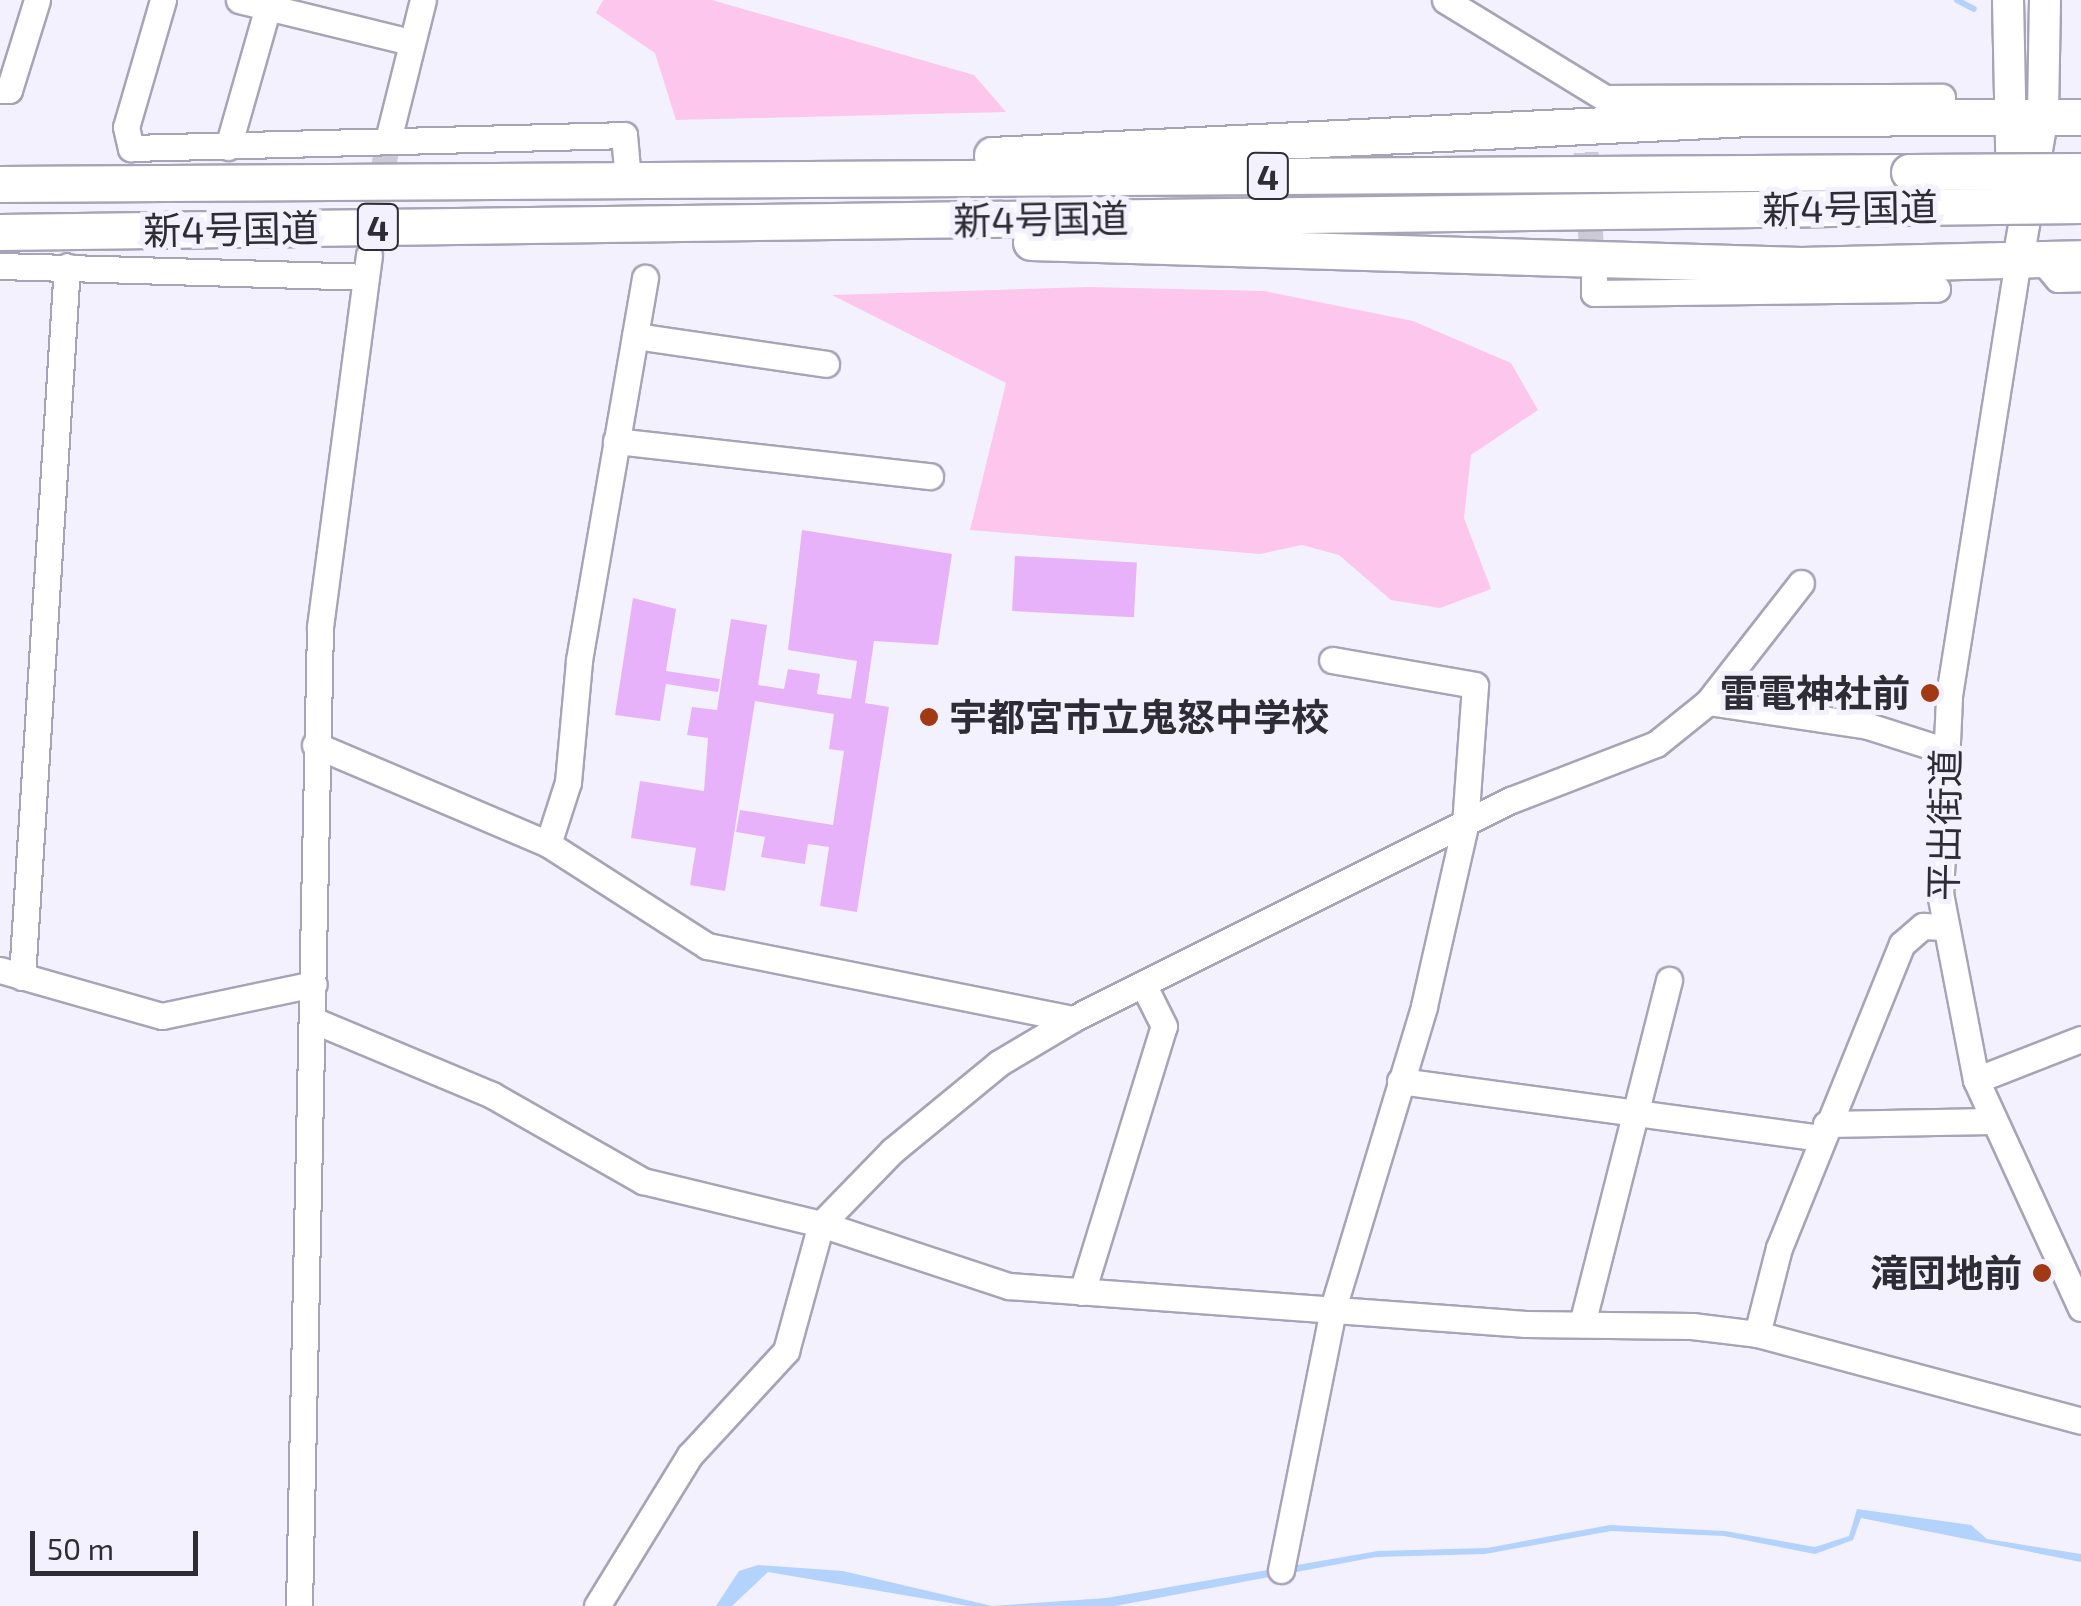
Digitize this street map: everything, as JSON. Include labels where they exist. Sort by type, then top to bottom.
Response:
[{"type":"highway","points":[[628,180],[700,166],[2006,114],[2081,117]]},
{"type":"highway","name":"新4号国道","points":[[0,232],[756,223],[1909,190],[2081,171]]},
{"type":"highway","name":"新4号国道","points":[[0,184],[628,180],[1909,190],[2081,206]]},
{"type":"highway","points":[[756,223],[873,238],[1781,264],[2081,258]]},
{"type":"main road","points":[[2008,0],[2006,114],[2030,260]]},
{"type":"main road","points":[[2030,260],[2043,115],[2045,0]]},
{"type":"street","points":[[0,90],[9,90],[37,0]]},
{"type":"street","points":[[163,0],[126,127],[131,148],[624,135],[628,180]]},
{"type":"street","points":[[239,0],[269,4],[410,42]]},
{"type":"street","points":[[388,140],[410,42],[424,0]]},
{"type":"street","points":[[1445,0],[1589,103],[1942,97]]},
{"type":"street","points":[[228,147],[269,4]]},
{"type":"street","points":[[2030,260],[2058,278],[2081,278]]},
{"type":"street","name":"平出街道","points":[[2030,260],[1943,750],[1944,926],[1976,1080],[1991,1121],[2081,1308]]},
{"type":"street","points":[[0,266],[367,266],[329,512],[316,746],[299,1606]]},
{"type":"street","points":[[67,266],[11,974],[162,1016],[314,984]]},
{"type":"street","points":[[548,844],[568,782],[616,440],[645,278]]},
{"type":"street","points":[[1594,280],[1594,294],[1937,289]]},
{"type":"street","points":[[634,336],[826,364]]},
{"type":"street","points":[[616,440],[930,476]]},
{"type":"street","points":[[596,1606],[690,1456],[786,1351],[822,1224],[999,1063],[1074,1020],[1145,988],[1464,825],[1636,756],[1708,702],[1801,583]]},
{"type":"street","points":[[1281,1570],[1334,1305],[1400,1082],[1464,825],[1475,684],[1332,660]]},
{"type":"street","points":[[1708,702],[1868,726],[1943,750]]},
{"type":"street","points":[[316,746],[548,844],[706,946],[1074,1020]]},
{"type":"street","points":[[1757,1334],[1823,1131],[1902,944],[1922,926],[1944,926]]},
{"type":"street","points":[[1582,1324],[1631,1112],[1669,980]]},
{"type":"street","points":[[1082,1292],[1164,1026],[1145,988]]},
{"type":"street","points":[[313,1020],[492,1096],[643,1181],[822,1224],[954,1272],[1082,1292],[1757,1334],[2081,1420]]},
{"type":"street","points":[[1976,1080],[2081,1038]]},
{"type":"street","points":[[1400,1082],[1631,1112],[1823,1131],[1991,1121]]},
{"type":"shaded area","points":[[603,0],[712,0],[974,75],[1006,112],[676,120],[655,53],[596,13]]},
{"type":"shaded area","points":[[1088,287],[1264,291],[1413,321],[1511,363],[1538,410],[1471,455],[1464,518],[1491,589],[1440,608],[1391,600],[1339,555],[1302,545],[1260,554],[970,530],[1006,383],[832,295]]},
{"type":"water","points":[[1857,1509],[1971,1525],[1987,1539],[2081,1554],[2081,1562],[1861,1518],[1853,1540],[1815,1554],[1724,1536],[1611,1531],[1485,1554],[1376,1557],[1115,1606],[992,1606],[1106,1598],[1378,1551],[1487,1548],[1610,1525],[1725,1531],[1815,1547],[1849,1536]]},
{"type":"water","points":[[758,1565],[843,1571],[992,1606],[968,1606],[768,1572],[732,1606],[716,1606],[739,1571]]},
{"type":"building","points":[[802,530],[952,554],[938,645],[874,641],[865,703],[889,707],[857,912],[820,906],[829,847],[808,844],[805,864],[761,857],[765,837],[736,832],[740,810],[833,825],[844,751],[829,749],[834,714],[755,701],[725,891],[690,885],[696,848],[631,838],[640,781],[704,791],[708,738],[687,735],[692,707],[717,710],[731,619],[767,625],[758,685],[784,689],[788,669],[820,674],[817,694],[851,699],[857,661],[788,650]]},
{"type":"building","points":[[1015,556],[1137,562],[1134,617],[1012,611]]},
{"type":"building","points":[[633,598],[676,609],[666,671],[720,679],[718,692],[666,684],[660,721],[615,715]]},
{"type":"waterway","points":[[1957,0],[1974,9]]},
{"type":"tunnel","points":[[1584,115],[1593,274]]},
{"type":"tunnel","points":[[371,243],[388,140]]},
{"type":"place","name":"雷電神社前","points":[[1930,693]]},
{"type":"place","name":"宇都宮市立鬼怒中学校","points":[[929,717]]},
{"type":"place","name":"滝団地前","points":[[2042,1273]]}]
